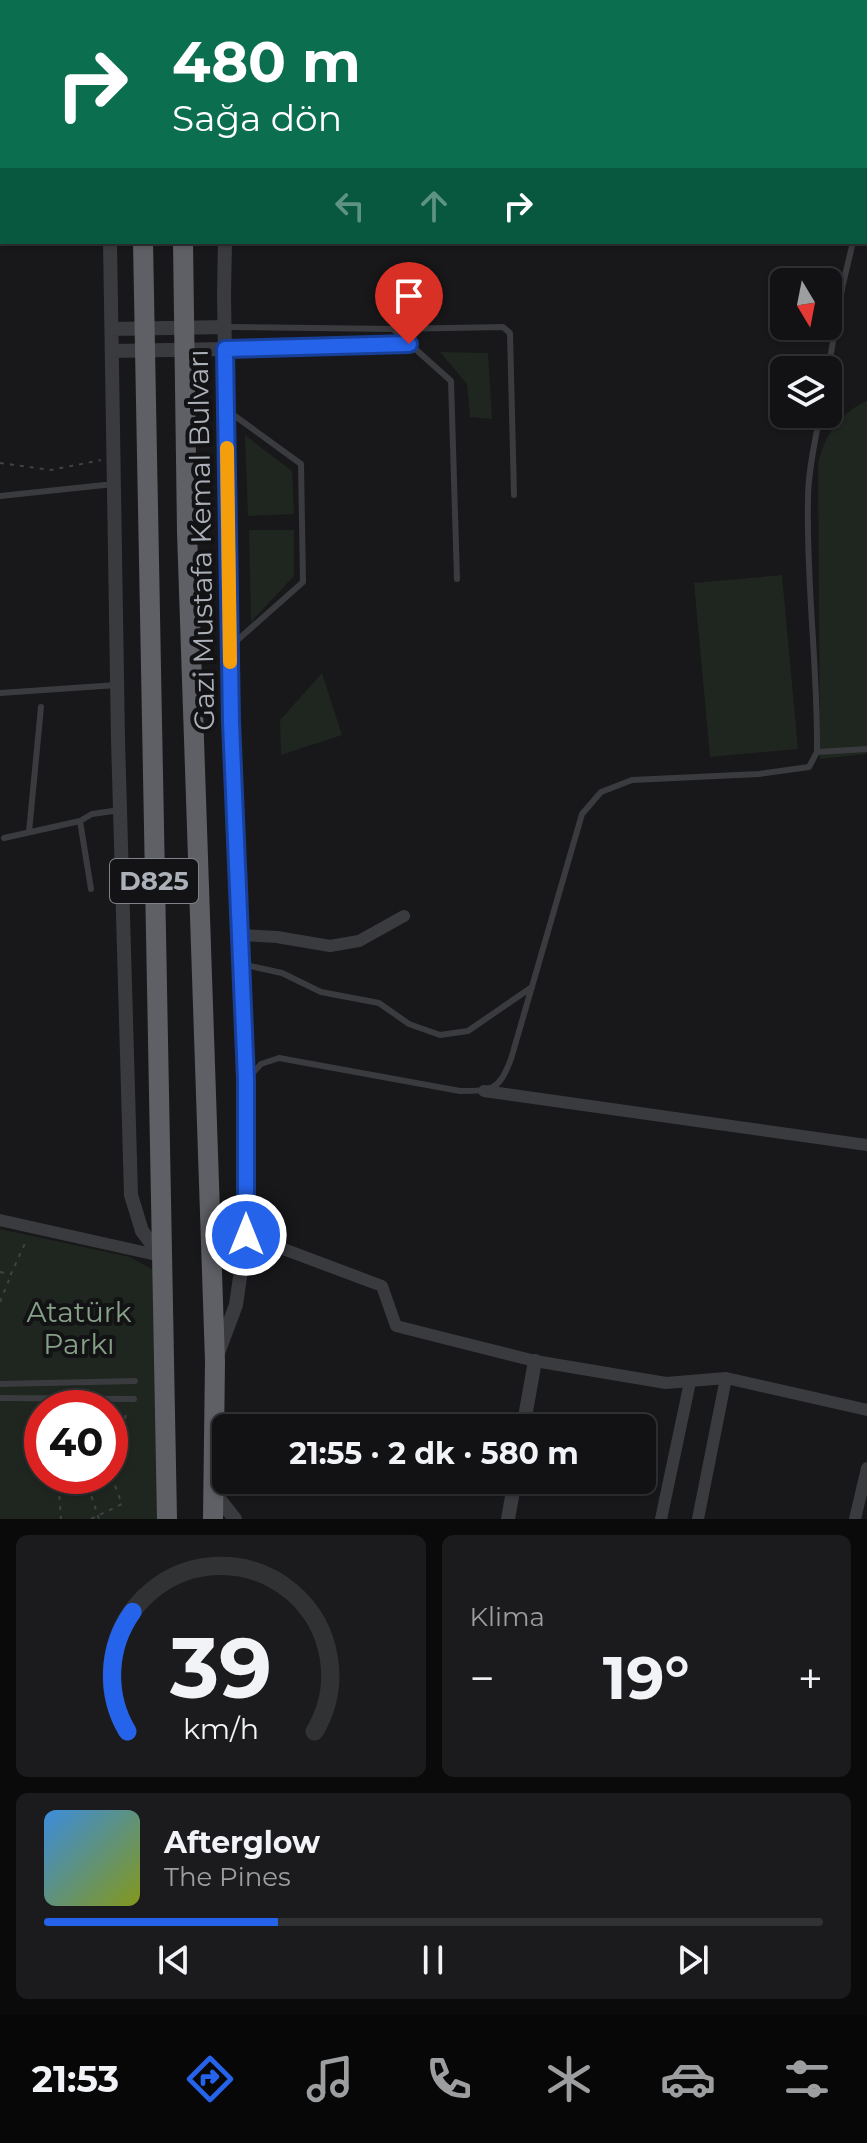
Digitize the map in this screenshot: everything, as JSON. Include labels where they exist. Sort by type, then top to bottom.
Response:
[{"type":"highway","name":"Gazi Mustafa Kemal Bulvarı","points":[[143,244],[167,1519]]},
{"type":"highway","name":"Gazi Mustafa Kemal Bulvarı","points":[[183,244],[187,532],[215,1361],[214,1414]]},
{"type":"highway","name":"Gazi Mustafa Kemal Bulvarı","points":[[213,1494],[213,1519]]},
{"type":"street","points":[[110,244],[117,685],[131,1195],[142,1231],[161,1256]]},
{"type":"street","name":"Gazi Mustafa Kemal Bulvarı","points":[[215,1361],[236,1305],[246,1235],[246,1079],[231,722],[225,244]]},
{"type":"street","points":[[112,329],[225,327]]},
{"type":"street","points":[[112,351],[225,349]]},
{"type":"street","points":[[240,935],[277,937],[330,946],[359,941],[404,916]]},
{"type":"street","points":[[484,1091],[867,1145]]},
{"type":"street","points":[[0,1220],[161,1256]]},
{"type":"street","points":[[246,1235],[382,1286],[396,1326],[535,1361],[666,1383],[726,1378],[867,1410]]},
{"type":"street","points":[[526,1414],[535,1361]]},
{"type":"street","points":[[698,1519],[726,1378]]},
{"type":"street","points":[[661,1519],[690,1382]]},
{"type":"street","points":[[855,1519],[867,1468]]},
{"type":"street","points":[[215,1494],[235,1519]]},
{"type":"street","points":[[508,1519],[512,1494]]},
{"type":"lane","points":[[830,356],[853,244]]},
{"type":"lane","points":[[225,327],[503,327],[510,333],[514,495]]},
{"type":"lane","points":[[393,329],[451,381],[457,579]]},
{"type":"lane","points":[[225,349],[409,344]]},
{"type":"lane","points":[[226,410],[301,464],[303,582],[230,647]]},
{"type":"lane","points":[[246,1079],[261,1064],[279,1058],[460,1091],[484,1091],[502,1081],[582,814],[601,792],[632,780],[759,774],[809,767],[817,752],[817,707],[809,591],[808,496],[818,428]]},
{"type":"lane","points":[[0,496],[114,484]]},
{"type":"lane","points":[[0,693],[117,685]]},
{"type":"lane","points":[[29,832],[41,707]]},
{"type":"lane","points":[[817,752],[867,749]]},
{"type":"lane","points":[[4,838],[80,821],[92,814],[120,810]]},
{"type":"lane","points":[[80,821],[91,889]]},
{"type":"lane","points":[[241,964],[282,973],[321,992],[379,1003],[409,1024],[440,1035],[468,1031],[532,987]]},
{"type":"lane","points":[[0,1384],[135,1381]]},
{"type":"lane","points":[[0,1398],[24,1399]]},
{"type":"lane","points":[[128,1398],[134,1399]]},
{"type":"path","points":[[0,463],[51,470],[114,458]]},
{"type":"path","points":[[0,1302],[32,1227]]},
{"type":"path","points":[[0,1272],[11,1274]]},
{"type":"path","points":[[59,1494],[61,1519]]},
{"type":"path","points":[[91,1494],[99,1517]]},
{"type":"path","points":[[91,1519],[122,1504],[118,1494]]},
{"type":"green space","points":[[440,352],[488,353],[492,419],[470,417],[467,384]]},
{"type":"green space","points":[[867,401],[867,754],[820,759],[818,466],[828,436],[833,428],[842,428],[842,418]]},
{"type":"green space","points":[[245,435],[292,471],[294,514],[248,516]]},
{"type":"green space","points":[[249,530],[294,530],[294,576],[251,622]]},
{"type":"green space","points":[[782,575],[798,749],[710,757],[694,583]]},
{"type":"green space","points":[[322,673],[342,735],[281,755],[280,720]]},
{"type":"green space","name":"Atatürk Parkı","points":[[0,1229],[130,1257],[157,1272],[165,1519],[0,1519]]},
{"type":"slow traffic","points":[[227,448],[230,662]]},
{"type":"route","points":[[246,1235],[246,1079],[231,722],[225,349],[409,344]]}]
